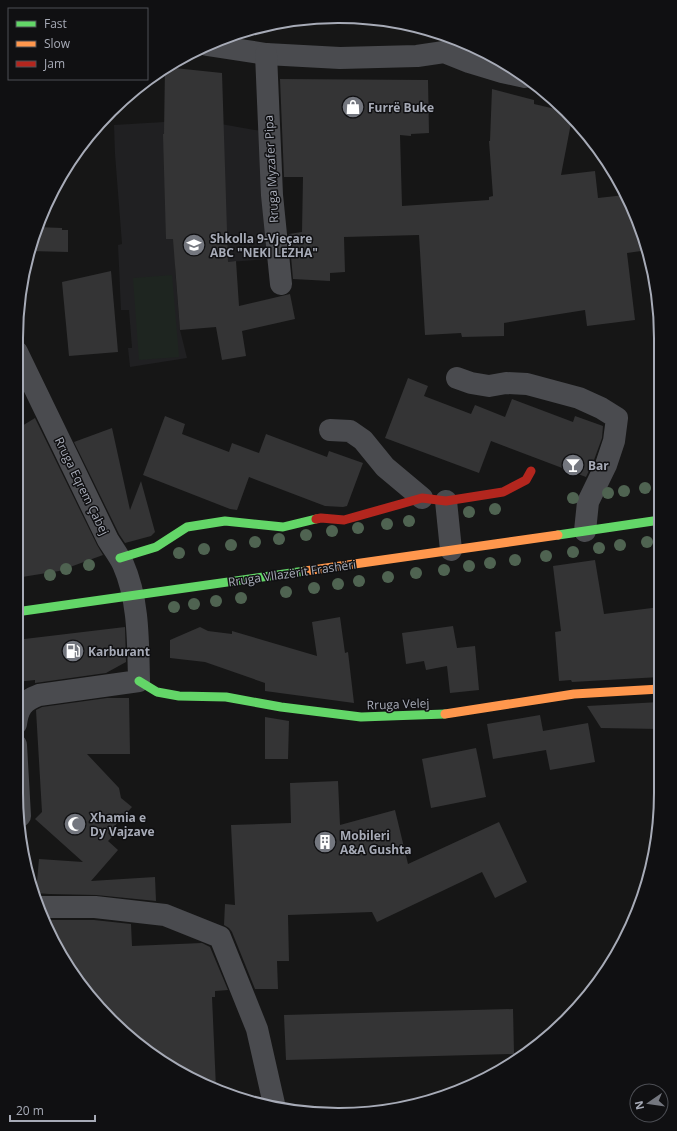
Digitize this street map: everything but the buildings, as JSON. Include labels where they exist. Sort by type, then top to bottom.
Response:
[{"type":"street","points":[[218,47],[266,54],[340,58],[417,56],[450,45],[469,62],[510,74]]},
{"type":"street","name":"Rruga Myzafer Pipa","points":[[266,54],[272,195],[281,284]]},
{"type":"street","points":[[457,378],[471,383],[489,386],[506,383],[527,384],[578,398],[601,408],[617,418],[614,441],[606,465],[588,502],[585,531]]},
{"type":"street","name":"Rruga Eqrem Çabej","points":[[23,381],[108,540],[120,558],[132,595]]},
{"type":"street","points":[[330,430],[350,431],[363,440],[385,467],[422,498]]},
{"type":"street","points":[[120,558],[156,547],[187,527],[225,521],[282,527],[321,518],[344,520],[422,498],[446,501],[503,492],[526,480],[531,471]]},
{"type":"street","points":[[446,501],[451,550]]},
{"type":"street","name":"Rruga Vllazërit Frashëri","points":[[23,611],[654,521]]},
{"type":"street","points":[[23,706],[28,699],[39,695],[139,681],[138,639],[132,595]]},
{"type":"street","name":"Rruga Velej","points":[[139,681],[157,692],[179,696],[226,697],[281,707],[361,717],[442,714],[574,694],[654,689]]},
{"type":"street","points":[[45,907],[95,907],[165,915],[220,937],[257,1029],[273,1101]]},
{"type":"shaded area","name":"Shkolla 9-Vjeçare ABC \"NEKI LEZHA\"","points":[[164,122],[221,124],[261,131],[269,259],[175,266],[180,330],[187,358],[130,367],[128,348],[132,348],[129,310],[121,310],[118,245],[122,244],[114,125]]},
{"type":"shaded area","points":[[172,275],[179,357],[139,360],[133,278]]},
{"type":"traffic: fast","points":[[120,558],[156,547],[187,527],[225,521],[283,527],[316,519]]},
{"type":"traffic: fast","points":[[558,535],[654,521]]},
{"type":"traffic: fast","points":[[23,611],[305,571]]},
{"type":"traffic: fast","points":[[139,681],[157,692],[179,696],[226,697],[281,707],[361,717],[445,714]]},
{"type":"traffic: slow","points":[[305,571],[558,535]]},
{"type":"traffic: slow","points":[[445,714],[574,694],[654,689]]},
{"type":"traffic: jam","points":[[316,519],[344,520],[422,498],[446,501],[503,492],[526,480],[531,471]]},
{"type":"place","name":"Furrë Buke","points":[[353,107]]},
{"type":"place","name":"Shkolla 9-Vjeçare ABC \"NEKI LEZHA\"","points":[[194,245]]},
{"type":"place","name":"Bar","points":[[573,465]]},
{"type":"place","name":"Karburant","points":[[73,651]]},
{"type":"place","name":"Xhamia e Dy Vajzave","points":[[75,824]]},
{"type":"place","name":"Mobileri A&A Gushta","points":[[325,842]]}]
